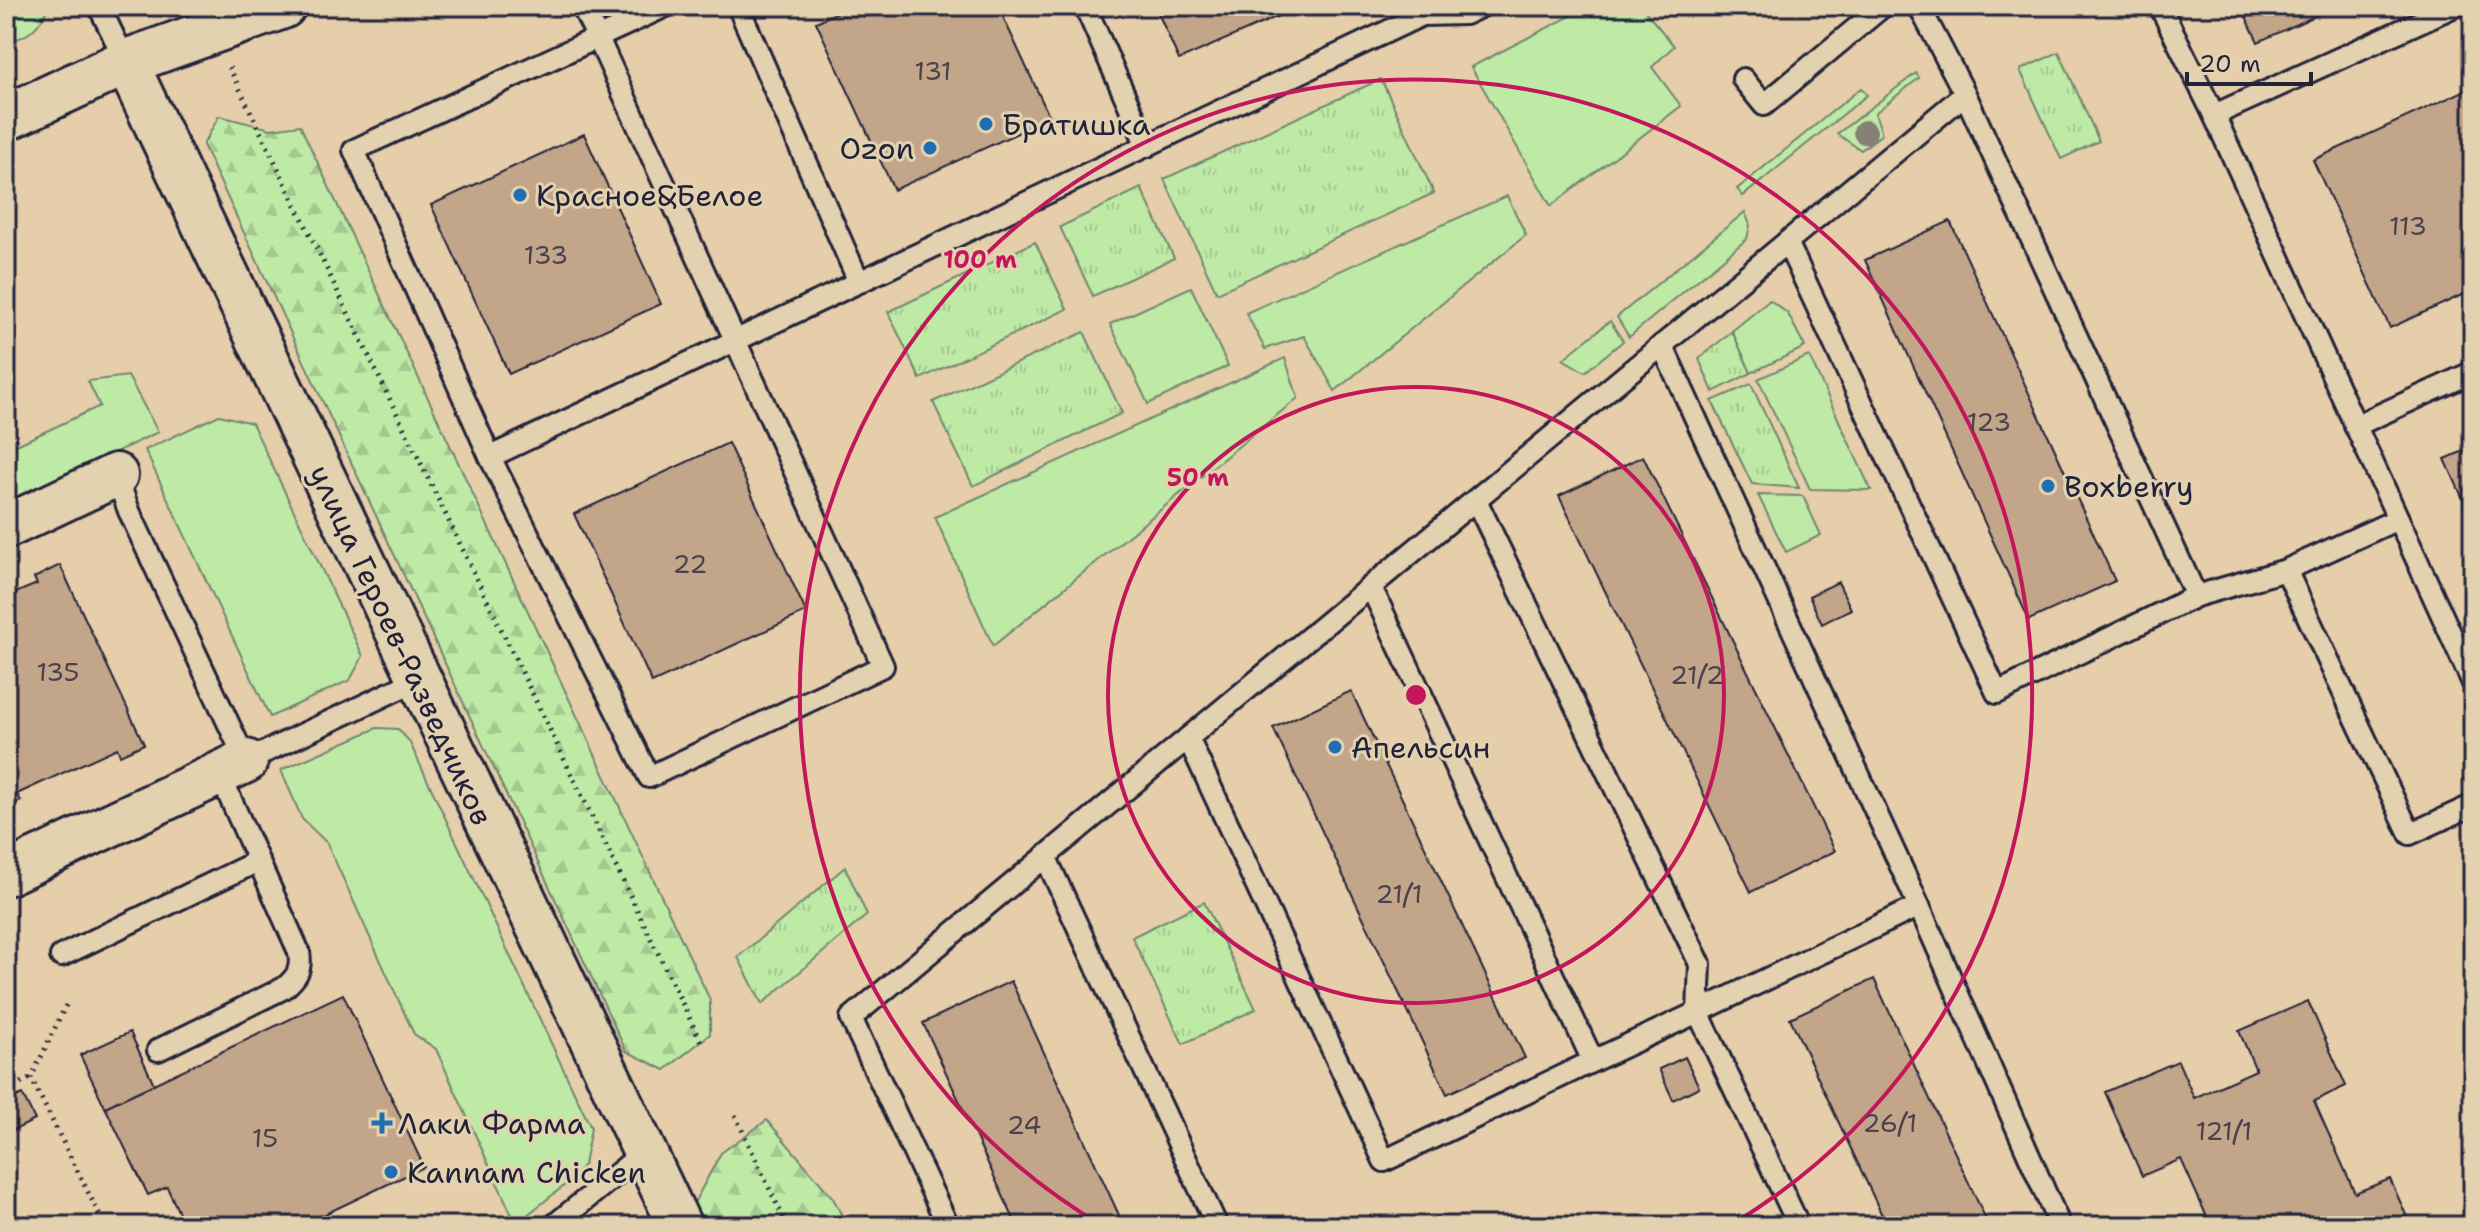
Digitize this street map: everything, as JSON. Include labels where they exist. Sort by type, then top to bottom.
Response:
[{"type":"street","points":[[6,118],[126,62],[283,6]]},
{"type":"street","name":"улица Героев-Разведчиков","points":[[126,62],[417,680],[680,1226]]},
{"type":"street","points":[[6,527],[116,475]]},
{"type":"street","points":[[6,874],[232,767]]},
{"type":"lane","points":[[99,6],[126,62]]},
{"type":"lane","points":[[582,6],[598,38],[883,666],[649,777],[490,457],[354,150],[598,38],[666,6]]},
{"type":"lane","points":[[738,6],[859,282]]},
{"type":"lane","points":[[1085,6],[1147,146]]},
{"type":"lane","points":[[490,457],[1147,146],[1420,10],[1465,14],[1482,6]]},
{"type":"lane","points":[[1743,79],[1764,105],[1883,6]]},
{"type":"lane","points":[[1919,6],[1965,94],[2196,596]]},
{"type":"lane","points":[[2160,6],[2214,115],[2473,683]]},
{"type":"lane","points":[[2214,115],[2455,6]]},
{"type":"lane","points":[[948,1226],[851,1018],[1965,94]]},
{"type":"lane","points":[[1787,242],[1997,693],[2196,596],[2286,570],[2398,519]]},
{"type":"lane","points":[[1662,345],[1919,906],[2060,1226]]},
{"type":"lane","points":[[2355,426],[2473,372]]},
{"type":"lane","points":[[116,475],[232,767],[258,861],[299,952],[301,967],[295,979],[284,988],[158,1050]]},
{"type":"lane","points":[[1476,500],[1700,964],[1698,1012],[1799,1226]]},
{"type":"lane","points":[[2286,570],[2410,834],[2473,805]]},
{"type":"lane","points":[[1371,587],[1593,1061]]},
{"type":"lane","points":[[232,767],[417,680]]},
{"type":"lane","points":[[1188,738],[1384,1161],[1919,906]]},
{"type":"lane","points":[[1045,856],[1217,1226]]},
{"type":"lane","points":[[61,956],[258,861]]},
{"type":"lane","points":[[553,1226],[644,1152]]},
{"type":"path","points":[[229,66],[701,1042]]},
{"type":"path","points":[[6,1090],[31,1078],[66,1005]]},
{"type":"path","points":[[31,1078],[105,1226]]},
{"type":"path","points":[[735,1115],[787,1226]]},
{"type":"path","points":[[603,1226],[629,1221],[640,1226]]},
{"type":"green space","points":[[6,6],[48,6],[33,30],[21,38],[6,41]]},
{"type":"green space","points":[[1590,6],[1641,6],[1674,46],[1652,67],[1681,106],[1551,206],[1471,67]]},
{"type":"green space","points":[[2059,52],[2099,141],[2061,159],[2020,70]]},
{"type":"green space","points":[[1916,73],[1919,78],[1875,113],[1882,134],[1861,150],[1837,134]]},
{"type":"green space","points":[[1381,79],[1434,193],[1217,293],[1164,179]]},
{"type":"green space","points":[[1861,88],[1867,95],[1743,196],[1737,189]]},
{"type":"green space","points":[[219,116],[271,129],[300,125],[710,1000],[710,1034],[665,1070],[626,1051],[203,145]]},
{"type":"green space","points":[[1141,188],[1174,258],[1093,296],[1060,227]]},
{"type":"green space","points":[[1507,196],[1526,235],[1335,391],[1304,336],[1265,349],[1246,313]]},
{"type":"green space","points":[[1745,212],[1750,225],[1747,239],[1629,337],[1617,317]]},
{"type":"green space","points":[[1035,242],[1067,309],[920,379],[888,312]]},
{"type":"green space","points":[[1191,287],[1228,366],[1148,404],[1110,324]]},
{"type":"green space","points":[[1770,300],[1788,314],[1805,347],[1751,373],[1732,331]]},
{"type":"green space","points":[[1610,321],[1623,341],[1585,372],[1563,359]]},
{"type":"green space","points":[[1732,331],[1751,373],[1713,392],[1699,359]]},
{"type":"green space","points":[[1084,332],[1122,413],[973,486],[933,402]]},
{"type":"green space","points":[[1809,356],[1871,490],[1810,489],[1758,379]]},
{"type":"green space","points":[[1285,358],[1298,398],[993,646],[935,517]]},
{"type":"green space","points":[[128,376],[158,432],[6,504],[6,450],[100,406],[88,381]]},
{"type":"green space","points":[[1751,384],[1799,488],[1752,484],[1712,401]]},
{"type":"green space","points":[[219,415],[252,423],[363,656],[350,680],[270,717],[145,450]]},
{"type":"green space","points":[[1758,495],[1803,496],[1821,535],[1786,552]]},
{"type":"green space","points":[[377,728],[398,729],[409,741],[591,1128],[584,1164],[575,1177],[516,1224],[436,1049],[414,1034],[327,843],[302,819],[281,770]]},
{"type":"green space","points":[[845,867],[867,915],[762,1004],[738,957]]},
{"type":"green space","points":[[1204,902],[1256,1009],[1183,1044],[1132,937]]},
{"type":"green space","points":[[767,1120],[833,1198],[847,1226],[705,1226],[694,1203],[721,1153]]},
{"type":"building","points":[[851,6],[998,6],[1050,118],[894,190],[816,22]]},
{"type":"building","points":[[1155,6],[1301,6],[1179,60]]},
{"type":"building","points":[[2241,6],[2337,6],[2258,42]]},
{"type":"building","points":[[2470,88],[2473,95],[2473,290],[2390,328],[2313,160]]},
{"type":"building","points":[[584,134],[661,304],[509,374],[431,205]]},
{"type":"building","points":[[1950,221],[2115,581],[2029,620],[1865,260]]},
{"type":"building","points":[[728,443],[806,612],[652,683],[574,514]]},
{"type":"building","points":[[2473,447],[2473,521],[2445,459]]},
{"type":"building","points":[[1643,456],[1835,851],[1751,892],[1559,496]]},
{"type":"building","points":[[60,565],[144,744],[120,755],[117,748],[17,794],[21,801],[6,808],[6,597],[37,584],[34,578]]},
{"type":"building","points":[[1838,582],[1851,609],[1822,624],[1809,596]]},
{"type":"building","points":[[1351,691],[1525,1058],[1447,1094],[1273,728]]},
{"type":"building","points":[[1874,979],[1989,1226],[1887,1226],[1790,1018]]},
{"type":"building","points":[[1011,981],[1124,1226],[1017,1226],[923,1023]]},
{"type":"building","points":[[343,994],[424,1167],[300,1226],[185,1226],[167,1187],[148,1195],[105,1107]]},
{"type":"building","points":[[2308,1001],[2346,1086],[2314,1101],[2355,1193],[2390,1179],[2411,1226],[2211,1226],[2181,1159],[2142,1176],[2105,1092],[2178,1061],[2194,1098],[2256,1070],[2239,1031]]},
{"type":"building","points":[[130,1032],[154,1084],[105,1107],[80,1055]]},
{"type":"building","points":[[1685,1057],[1699,1087],[1673,1100],[1659,1069]]},
{"type":"building","points":[[22,1094],[35,1120],[6,1134],[6,1102]]},
{"type":"place","name":"Братишка","points":[[986,124]]},
{"type":"place","name":"Ozon","points":[[930,148]]},
{"type":"place","name":"Красное&Белое","points":[[520,195]]},
{"type":"place","name":"Boxberry","points":[[2048,486]]},
{"type":"place","name":"Апельсин","points":[[1335,747]]},
{"type":"place","name":"Лаки Фарма","points":[[382,1123]]},
{"type":"place","name":"Kannam Chicken","points":[[391,1172]]}]
